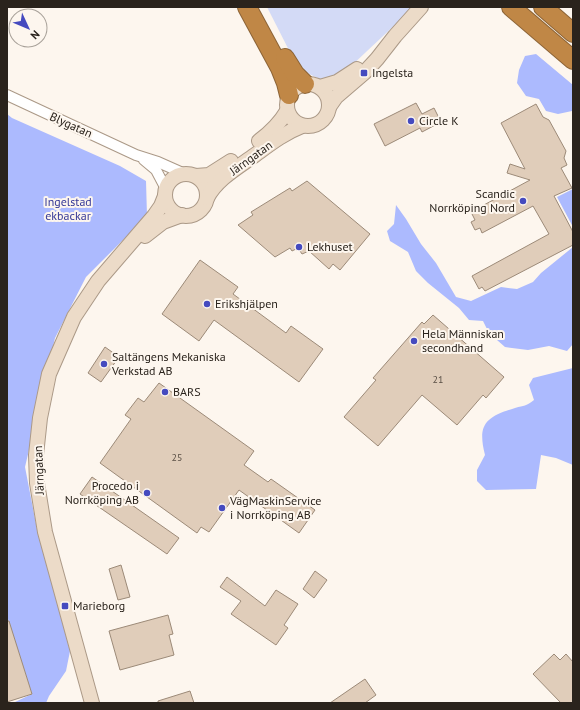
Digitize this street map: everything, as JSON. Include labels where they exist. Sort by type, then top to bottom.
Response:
[{"type":"highway","points":[[247,7],[280,68],[286,83],[288,103]]},
{"type":"highway","points":[[258,7],[292,70],[299,78],[313,86]]},
{"type":"highway","points":[[511,7],[573,60]]},
{"type":"highway","points":[[543,7],[573,33]]},
{"type":"street","points":[[395,36],[351,73],[337,82],[296,87],[288,103],[290,117],[302,126],[312,126],[321,122],[325,118],[329,107],[336,97],[378,59],[395,36],[421,7]]},
{"type":"street","points":[[313,86],[327,96],[329,107]]},
{"type":"street","name":"Blygatan","points":[[7,95],[136,154],[190,175]]},
{"type":"street","name":"Järngatan","points":[[190,175],[209,175],[223,167],[273,130],[281,122],[288,103]]},
{"type":"street","name":"Järngatan","points":[[207,198],[210,191],[226,176],[283,135],[302,126]]},
{"type":"street","name":"Blygatan","points":[[136,154],[156,170],[165,193]]},
{"type":"street","points":[[190,175],[201,180],[205,185],[207,198],[199,211],[188,216],[176,213],[170,209],[165,193],[170,181],[176,176],[190,175]]},
{"type":"street","name":"Järngatan","points":[[92,703],[45,532],[37,483],[36,456],[40,418],[48,374],[63,338],[74,317],[98,281],[157,212],[165,193]]},
{"type":"street","name":"Järngatan","points":[[123,253],[163,222],[182,215]]},
{"type":"shaded area","points":[[267,7],[411,7],[399,21],[349,68],[335,76],[322,80],[309,74],[296,64]]},
{"type":"green space","points":[[536,54],[573,85],[573,112],[558,114],[546,111],[539,99],[526,96],[517,83],[519,70],[525,56]]},
{"type":"green space","name":"Ingelstad ekbackar","points":[[7,114],[12,118],[120,166],[146,181],[147,216],[86,277],[55,338],[25,467],[37,529],[70,651],[66,671],[46,703],[13,703],[32,694],[7,616]]},
{"type":"green space","points":[[573,189],[573,227],[557,197]]},
{"type":"green space","points":[[396,205],[421,244],[436,263],[456,297],[471,301],[501,287],[517,289],[533,282],[541,273],[573,247],[573,344],[567,351],[549,346],[528,350],[505,347],[489,333],[483,321],[469,320],[459,308],[428,283],[416,271],[408,252],[390,241],[387,231],[394,224]]},
{"type":"green space","points":[[573,368],[573,465],[556,458],[541,455],[536,489],[486,490],[477,481],[477,470],[485,455],[482,436],[486,423],[505,411],[527,405],[534,400],[529,385],[533,378]]},
{"type":"building","points":[[416,103],[422,114],[434,108],[441,122],[422,132],[420,128],[385,146],[374,124]]},
{"type":"building","name":"Scandic Norrköping Nord","points":[[536,104],[543,117],[549,120],[566,151],[564,158],[567,165],[561,168],[572,188],[554,196],[573,232],[573,245],[485,291],[482,287],[479,289],[472,276],[549,234],[533,206],[482,233],[480,228],[475,230],[471,222],[475,220],[471,212],[530,180],[507,173],[510,164],[525,169],[501,123]]},
{"type":"building","points":[[307,181],[370,234],[340,270],[333,264],[329,269],[309,251],[302,254],[298,248],[292,251],[290,248],[275,257],[238,225],[253,215],[251,212],[290,188],[292,191]]},
{"type":"building","name":"Erikshjälpen","points":[[200,260],[238,287],[233,294],[286,333],[291,326],[323,349],[299,382],[214,320],[199,341],[162,314]]},
{"type":"building","points":[[433,315],[504,377],[486,398],[483,395],[457,425],[422,395],[378,446],[344,417],[376,380],[373,378],[422,322],[424,324]]},
{"type":"building","points":[[105,347],[119,357],[101,382],[88,373]]},
{"type":"building","points":[[159,383],[254,451],[244,465],[268,482],[271,479],[315,510],[299,533],[239,490],[209,532],[201,527],[197,533],[100,463],[131,419],[125,415],[138,398],[144,402]]},
{"type":"building","points":[[92,477],[179,538],[167,554],[80,494]]},
{"type":"building","points":[[121,565],[130,597],[118,600],[109,569]]},
{"type":"building","points":[[315,571],[327,580],[314,598],[303,589]]},
{"type":"building","points":[[227,577],[265,606],[276,590],[298,604],[284,625],[288,628],[276,645],[231,614],[241,601],[220,587]]},
{"type":"building","points":[[168,615],[173,634],[169,635],[174,655],[120,670],[109,631]]},
{"type":"building","points":[[7,621],[9,621],[32,694],[7,702]]},
{"type":"building","points":[[554,654],[560,660],[566,654],[573,662],[573,703],[561,703],[533,674]]},
{"type":"building","points":[[365,679],[376,695],[365,703],[330,703]]},
{"type":"building","points":[[190,691],[194,703],[158,703],[158,701]]},
{"type":"place","name":"Ingelsta","points":[[364,73]]},
{"type":"place","name":"Circle K","points":[[411,121]]},
{"type":"place","name":"Scandic Norrköping Nord","points":[[523,201]]},
{"type":"place","name":"Lekhuset","points":[[299,247]]},
{"type":"place","name":"Erikshjälpen","points":[[207,304]]},
{"type":"place","name":"Hela Människan secondhand","points":[[414,341]]},
{"type":"place","name":"Saltängens Mekaniska Verkstad AB","points":[[104,364]]},
{"type":"place","name":"BARS","points":[[165,392]]},
{"type":"place","name":"Procedo i Norrköping AB","points":[[147,493]]},
{"type":"place","name":"VägMaskinService i Norrköping AB","points":[[222,508]]},
{"type":"place","name":"Marieborg","points":[[65,606]]}]
